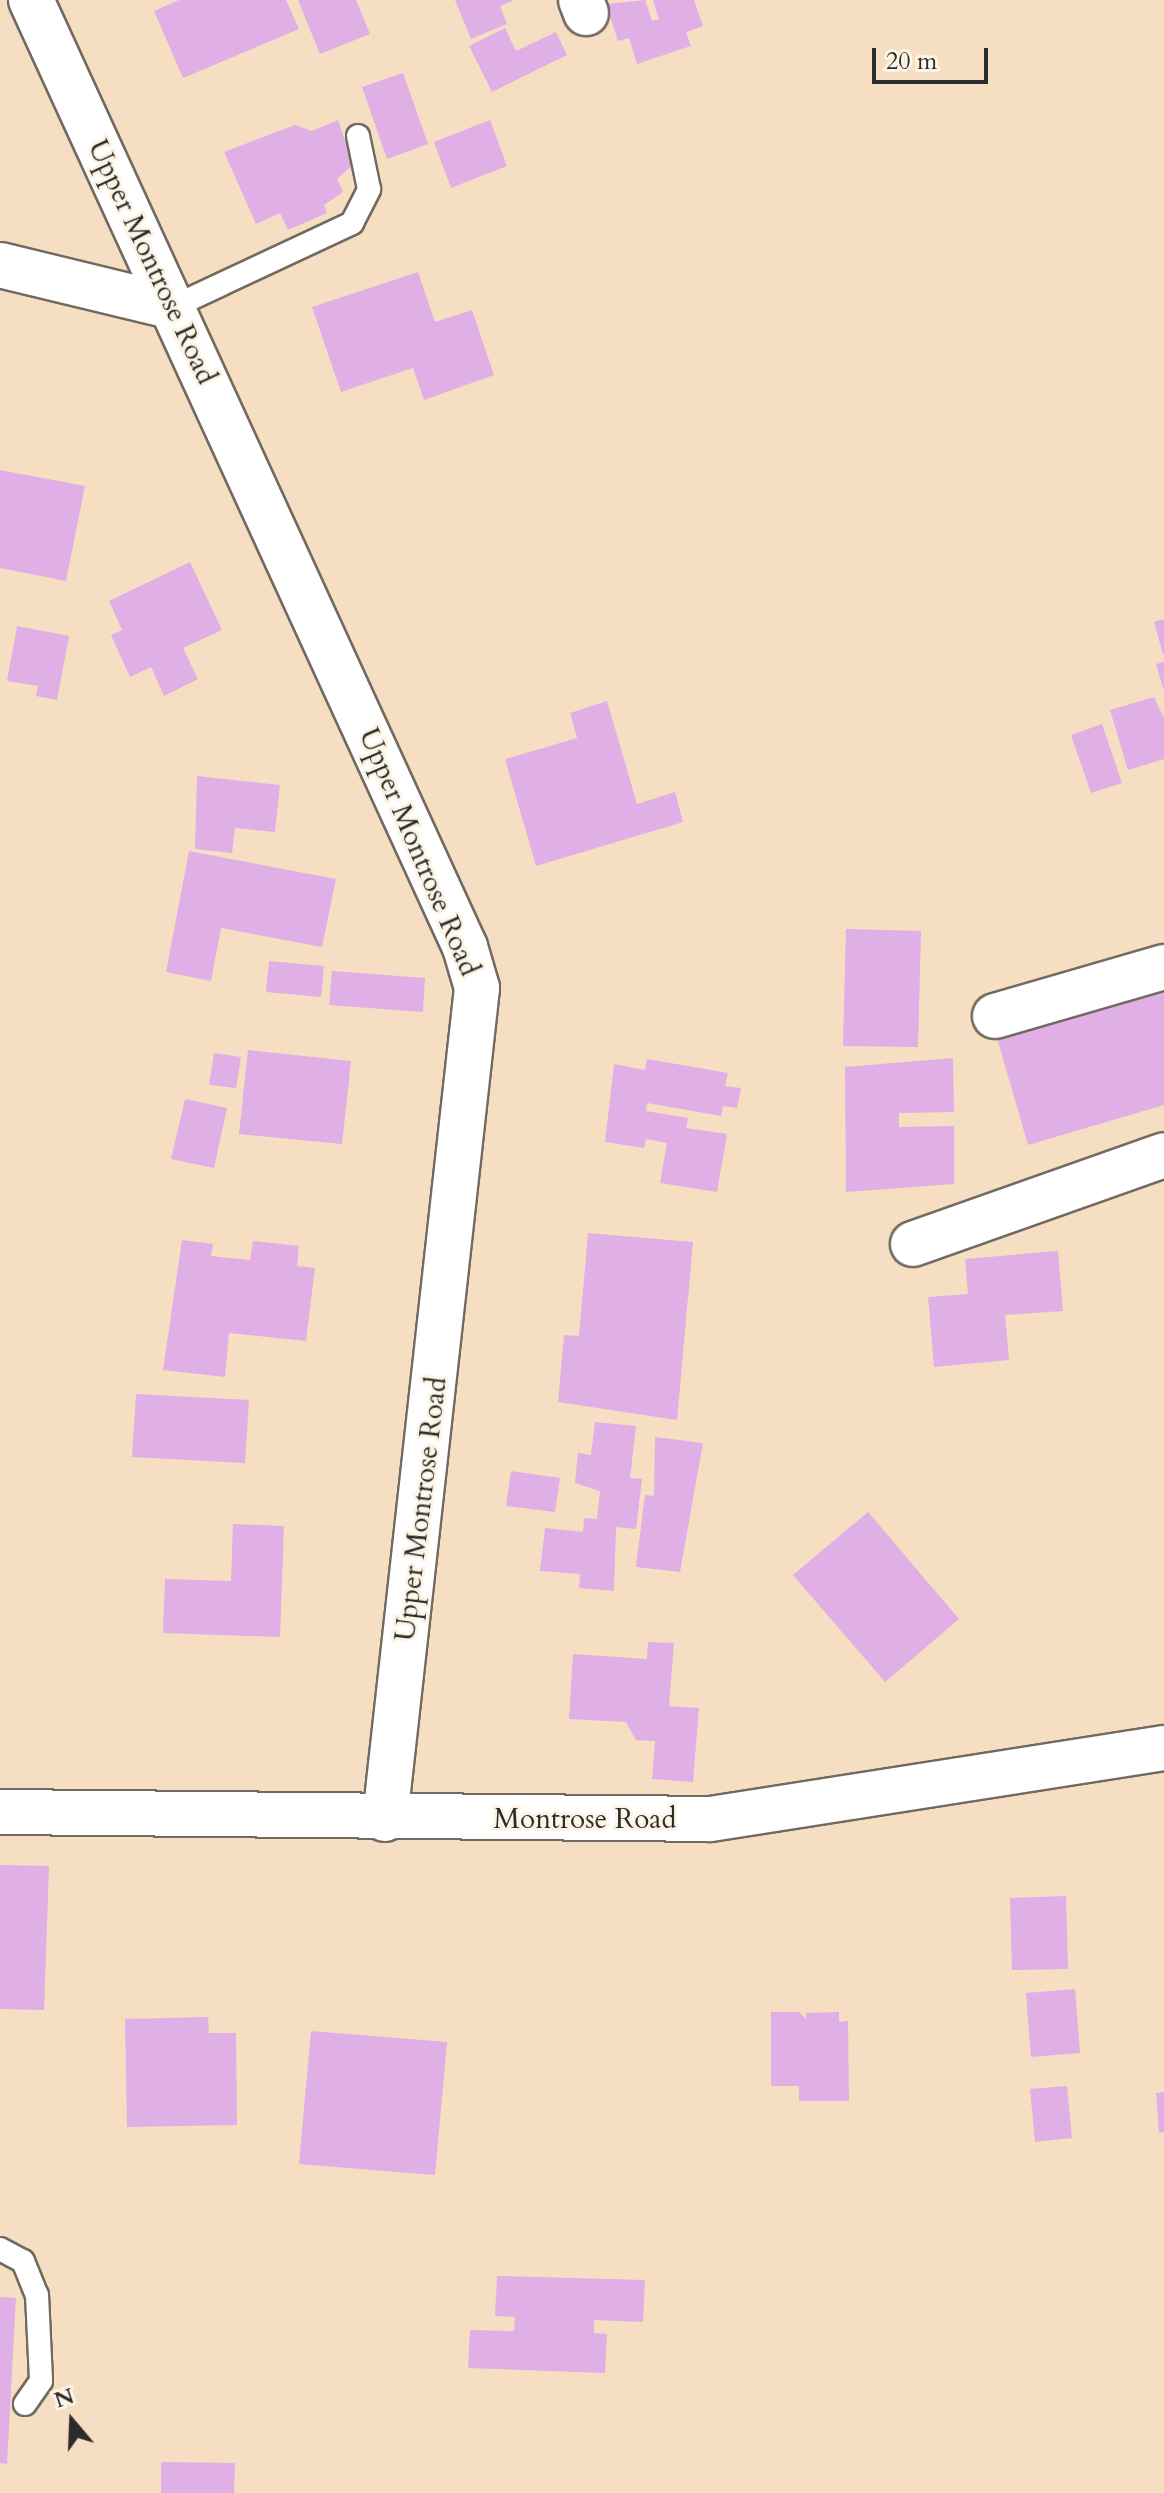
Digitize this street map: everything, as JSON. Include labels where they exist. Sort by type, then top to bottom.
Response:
[{"type":"street","name":"Upper Montrose Road","points":[[31,0],[465,947],[477,988],[385,1819]]},
{"type":"street","points":[[0,265],[173,307]]},
{"type":"street","points":[[995,1016],[1164,967]]},
{"type":"street","points":[[913,1244],[1164,1155]]},
{"type":"street","name":"Montrose Road","points":[[0,1812],[385,1819],[710,1819],[1164,1748]]},
{"type":"lane","points":[[173,307],[352,223],[369,189],[358,136]]},
{"type":"lane","points":[[0,2249],[23,2261],[37,2295],[41,2381],[25,2404]]},
{"type":"building","points":[[179,0],[286,0],[299,29],[183,78],[154,11]]},
{"type":"building","points":[[298,0],[356,0],[370,34],[320,54]]},
{"type":"building","points":[[455,0],[514,0],[500,6],[507,24],[471,39]]},
{"type":"building","points":[[645,0],[652,21],[659,19],[653,0],[694,0],[703,26],[686,32],[691,46],[637,64],[629,38],[618,41],[606,4]]},
{"type":"building","points":[[505,28],[516,51],[556,32],[567,55],[492,92],[469,46]]},
{"type":"building","points":[[403,73],[428,144],[387,159],[362,87]]},
{"type":"building","points":[[338,120],[353,165],[337,179],[343,192],[324,205],[327,213],[288,230],[280,213],[256,224],[224,152],[295,125],[312,131]]},
{"type":"building","points":[[490,120],[507,166],[451,188],[434,142]]},
{"type":"building","points":[[418,272],[435,322],[472,310],[494,375],[424,400],[413,368],[341,392],[312,307]]},
{"type":"building","points":[[0,470],[85,486],[66,581],[0,568]]},
{"type":"building","points":[[190,562],[222,630],[183,648],[198,679],[164,696],[151,667],[130,677],[111,635],[122,630],[109,601]]},
{"type":"building","points":[[1164,619],[1164,654],[1163,654],[1154,622]]},
{"type":"building","points":[[17,626],[69,636],[57,700],[36,696],[38,686],[7,681]]},
{"type":"building","points":[[1164,662],[1164,688],[1163,688],[1156,664]]},
{"type":"building","points":[[1154,697],[1164,718],[1164,759],[1128,770],[1110,710]]},
{"type":"building","points":[[607,701],[637,804],[675,792],[683,822],[536,866],[505,759],[577,738],[570,713]]},
{"type":"building","points":[[1102,724],[1122,783],[1091,793],[1071,735]]},
{"type":"building","points":[[197,776],[280,785],[275,832],[235,828],[232,853],[195,849]]},
{"type":"building","points":[[189,851],[336,879],[322,947],[221,928],[211,981],[166,972]]},
{"type":"building","points":[[846,929],[921,931],[918,1047],[843,1046]]},
{"type":"building","points":[[269,961],[324,966],[321,997],[266,992]]},
{"type":"building","points":[[332,971],[425,978],[423,1012],[329,1005]]},
{"type":"building","points":[[1164,988],[1164,1105],[1028,1145],[997,1038]]},
{"type":"building","points":[[248,1050],[351,1061],[342,1144],[239,1134]]},
{"type":"building","points":[[214,1053],[241,1057],[236,1088],[209,1085]]},
{"type":"building","points":[[953,1058],[954,1112],[899,1113],[899,1127],[954,1126],[954,1184],[846,1192],[845,1067]]},
{"type":"building","points":[[647,1059],[728,1073],[725,1086],[741,1088],[737,1108],[723,1106],[721,1116],[647,1103],[646,1111],[688,1118],[686,1128],[727,1134],[717,1192],[660,1183],[667,1143],[646,1139],[644,1148],[605,1142],[614,1064],[645,1070]]},
{"type":"building","points":[[185,1099],[227,1108],[214,1168],[171,1159]]},
{"type":"building","points":[[588,1233],[693,1242],[677,1420],[558,1402],[564,1335],[579,1336]]},
{"type":"building","points":[[182,1240],[213,1244],[211,1256],[250,1260],[253,1241],[299,1246],[297,1266],[315,1268],[306,1341],[229,1333],[225,1377],[163,1370]]},
{"type":"building","points":[[1058,1251],[1063,1311],[1005,1315],[1009,1360],[934,1367],[928,1297],[968,1294],[965,1259]]},
{"type":"building","points":[[136,1394],[249,1400],[245,1463],[132,1457]]},
{"type":"building","points":[[595,1422],[636,1426],[630,1478],[642,1479],[636,1529],[616,1527],[614,1591],[579,1588],[580,1574],[540,1571],[545,1528],[583,1532],[584,1518],[597,1519],[600,1491],[575,1483],[578,1453],[591,1455]]},
{"type":"building","points":[[655,1437],[703,1443],[680,1572],[636,1567],[645,1495],[654,1496]]},
{"type":"building","points":[[511,1471],[560,1478],[555,1512],[506,1506]]},
{"type":"building","points":[[868,1512],[959,1619],[885,1682],[793,1575]]},
{"type":"building","points":[[233,1524],[284,1526],[280,1637],[163,1633],[165,1579],[231,1581]]},
{"type":"building","points":[[648,1642],[674,1643],[669,1706],[699,1708],[693,1782],[652,1779],[655,1741],[636,1740],[626,1722],[569,1719],[573,1654],[647,1659]]},
{"type":"building","points":[[0,1865],[49,1866],[44,2010],[0,2009]]},
{"type":"building","points":[[1066,1896],[1068,1969],[1012,1970],[1010,1898]]},
{"type":"building","points":[[1075,1989],[1080,2053],[1031,2057],[1026,1993]]},
{"type":"building","points":[[771,2012],[799,2012],[806,2019],[806,2013],[839,2012],[839,2022],[848,2021],[849,2101],[799,2101],[799,2086],[771,2086]]},
{"type":"building","points":[[208,2017],[209,2033],[236,2033],[237,2125],[127,2127],[125,2019]]},
{"type":"building","points":[[311,2031],[447,2042],[435,2175],[299,2164]]},
{"type":"building","points":[[1067,2086],[1072,2138],[1035,2142],[1030,2089]]},
{"type":"building","points":[[1164,2092],[1164,2132],[1159,2133],[1156,2093]]},
{"type":"building","points":[[497,2276],[645,2280],[643,2322],[594,2320],[594,2333],[607,2334],[605,2373],[468,2368],[470,2330],[514,2331],[515,2317],[495,2316]]},
{"type":"building","points":[[0,2297],[16,2298],[7,2464],[0,2463]]},
{"type":"building","points":[[161,2462],[235,2463],[234,2493],[161,2493]]}]
